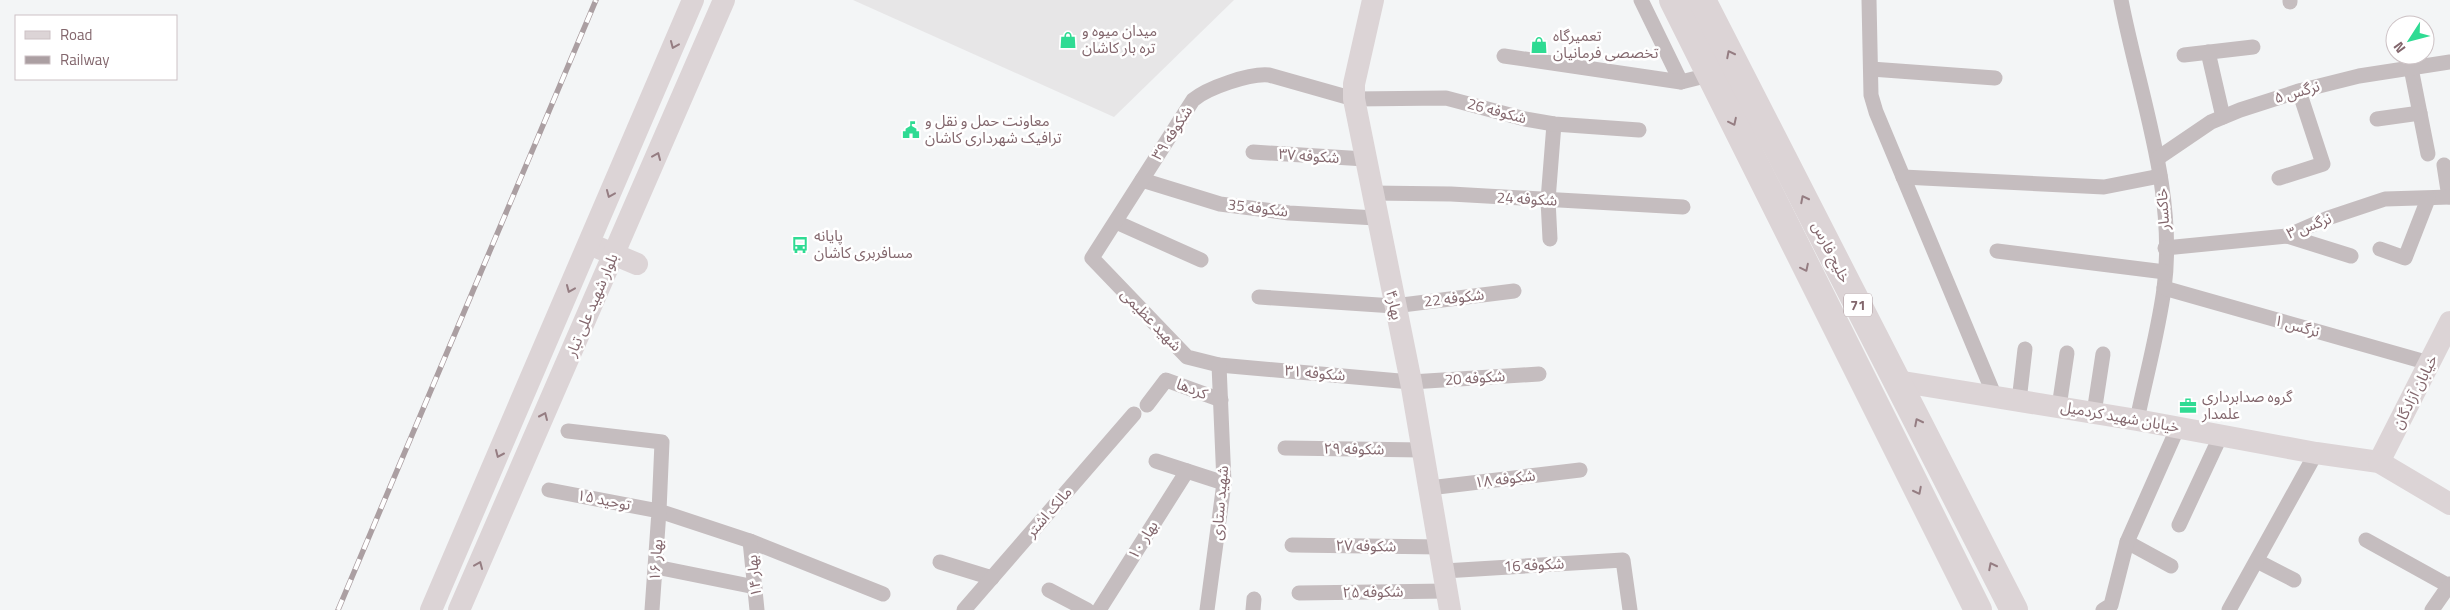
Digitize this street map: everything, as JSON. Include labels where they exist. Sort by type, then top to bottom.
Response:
[{"type":"highway","name":"خلیج فارس","points":[[1673,0],[1978,610]]},
{"type":"highway","name":"خلیج فارس","points":[[1702,0],[2014,610]]},
{"type":"main road","name":"بلوار شهید علی تبار","points":[[431,610],[693,0]]},
{"type":"main road","name":"بلوار شهید علی تبار","points":[[459,610],[724,0]]},
{"type":"main road","name":"بهار۴","points":[[1373,0],[1354,84],[1354,99],[1376,218],[1411,382],[1447,590]]},
{"type":"main road","points":[[589,244],[637,264]]},
{"type":"main road","name":"خیابان آزادگان","points":[[2379,462],[2450,322]]},
{"type":"main road","name":"خیابان شهید کردمیل","points":[[1897,381],[2178,427],[2316,453],[2379,462],[2450,504]]},
{"type":"street","points":[[1641,0],[1681,82]]},
{"type":"street","points":[[1869,0],[1871,95],[1876,112],[1995,397]]},
{"type":"street","name":"خاکسار","points":[[2121,0],[2158,158],[2166,248],[2164,288],[2137,420]]},
{"type":"street","points":[[2184,55],[2253,47]]},
{"type":"street","points":[[2208,52],[2223,117]]},
{"type":"street","points":[[1504,56],[1681,82],[1709,75]]},
{"type":"street","name":"نرگس ۵","points":[[2435,63],[2450,62]]},
{"type":"street","name":"نرگس ۵","points":[[2158,158],[2211,122],[2223,117],[2298,91],[2404,65]]},
{"type":"street","points":[[2408,65],[2428,154]]},
{"type":"street","points":[[1870,69],[1995,78]]},
{"type":"street","name":"شکوفه ۳۹","points":[[1092,258],[1193,100],[1206,90],[1263,75],[1354,99]]},
{"type":"street","points":[[2279,178],[2323,164],[2298,91]]},
{"type":"street","name":"شکوفه 26","points":[[1354,99],[1446,98],[1524,119],[1554,124],[1639,130]]},
{"type":"street","points":[[2377,119],[2420,113]]},
{"type":"street","points":[[1550,239],[1548,200],[1554,124]]},
{"type":"street","name":"شکوفه ۳۷","points":[[1253,152],[1365,159]]},
{"type":"street","points":[[2444,165],[2449,197]]},
{"type":"street","points":[[1903,177],[2104,187],[2160,176]]},
{"type":"street","name":"شکوفه 35","points":[[1142,180],[1220,204],[1289,213],[1376,218]]},
{"type":"street","name":"شکوفه 24","points":[[1371,193],[1451,194],[1683,207]]},
{"type":"street","name":"نرگس ۳","points":[[2166,248],[2287,236],[2328,218],[2386,199],[2449,197]]},
{"type":"street","points":[[2380,249],[2404,258],[2428,199]]},
{"type":"street","points":[[1116,222],[1201,260]]},
{"type":"street","points":[[2287,236],[2351,256]]},
{"type":"street","points":[[1997,251],[2165,272]]},
{"type":"street","name":"شهید عظیمی","points":[[1092,258],[1187,357],[1219,364]]},
{"type":"street","name":"نرگس ۱","points":[[2164,288],[2429,363]]},
{"type":"street","name":"شکوفه 22","points":[[1259,297],[1394,306],[1514,291]]},
{"type":"street","points":[[2019,401],[2025,348]]},
{"type":"street","points":[[2059,407],[2067,353]]},
{"type":"street","points":[[2094,413],[2104,354]]},
{"type":"street","name":"شکوفه ۳۱","points":[[1219,364],[1411,382]]},
{"type":"street","name":"شهید ستاری","points":[[1207,610],[1224,483],[1219,364]]},
{"type":"street","name":"شکوفه 20","points":[[1411,382],[1538,374]]},
{"type":"street","name":"کردها","points":[[1140,410],[1166,380],[1221,400]]},
{"type":"street","name":"مالک اشتر","points":[[964,610],[1140,410]]},
{"type":"street","points":[[2109,608],[2127,542],[2178,427]]},
{"type":"street","name":"بهار ۱۶","points":[[568,431],[662,442],[660,511],[652,610]]},
{"type":"street","points":[[2179,525],[2221,435]]},
{"type":"street","name":"شکوفه ۲۹","points":[[1285,448],[1422,450]]},
{"type":"street","points":[[2229,610],[2316,453]]},
{"type":"street","points":[[1156,461],[1224,483]]},
{"type":"street","name":"شکوفه ۱۸","points":[[1429,488],[1580,470]]},
{"type":"street","name":"بهار ۱۰","points":[[1099,610],[1187,471]]},
{"type":"street","name":"توحید ۱۵","points":[[550,490],[660,511],[750,541],[883,594]]},
{"type":"street","points":[[2366,540],[2450,585],[2439,608]]},
{"type":"street","name":"بهار ۱۴","points":[[750,541],[757,610]]},
{"type":"street","points":[[2127,542],[2171,566]]},
{"type":"street","name":"شکوفه ۲۷","points":[[1292,545],[1441,547]]},
{"type":"street","name":"شکوفه 16","points":[[1447,590],[1623,560],[1630,610]]},
{"type":"street","points":[[2256,561],[2294,580]]},
{"type":"street","points":[[940,562],[992,578]]},
{"type":"street","points":[[656,567],[755,587]]},
{"type":"street","points":[[1049,590],[1086,610]]},
{"type":"street","name":"شکوفه ۲۵","points":[[1299,593],[1447,590]]},
{"type":"shaded area","name":"میدان میوه و تره بار کاشان","points":[[853,0],[1234,0],[1114,117]]},
{"type":"railway","points":[[338,610],[596,0]]},
{"type":"place","name":"میدان میوه و تره بار کاشان","points":[[1068,40]]},
{"type":"place","name":"تعمیرگاه تخصصی فرمانیان","points":[[1539,45]]},
{"type":"place","name":"معاونت حمل و نقل و ترافیک شهرداری کاشان","points":[[911,130]]},
{"type":"place","name":"پایانه مسافربری کاشان","points":[[800,245]]},
{"type":"place","name":"گروه صدابرداری علمدار","points":[[2188,406]]}]
